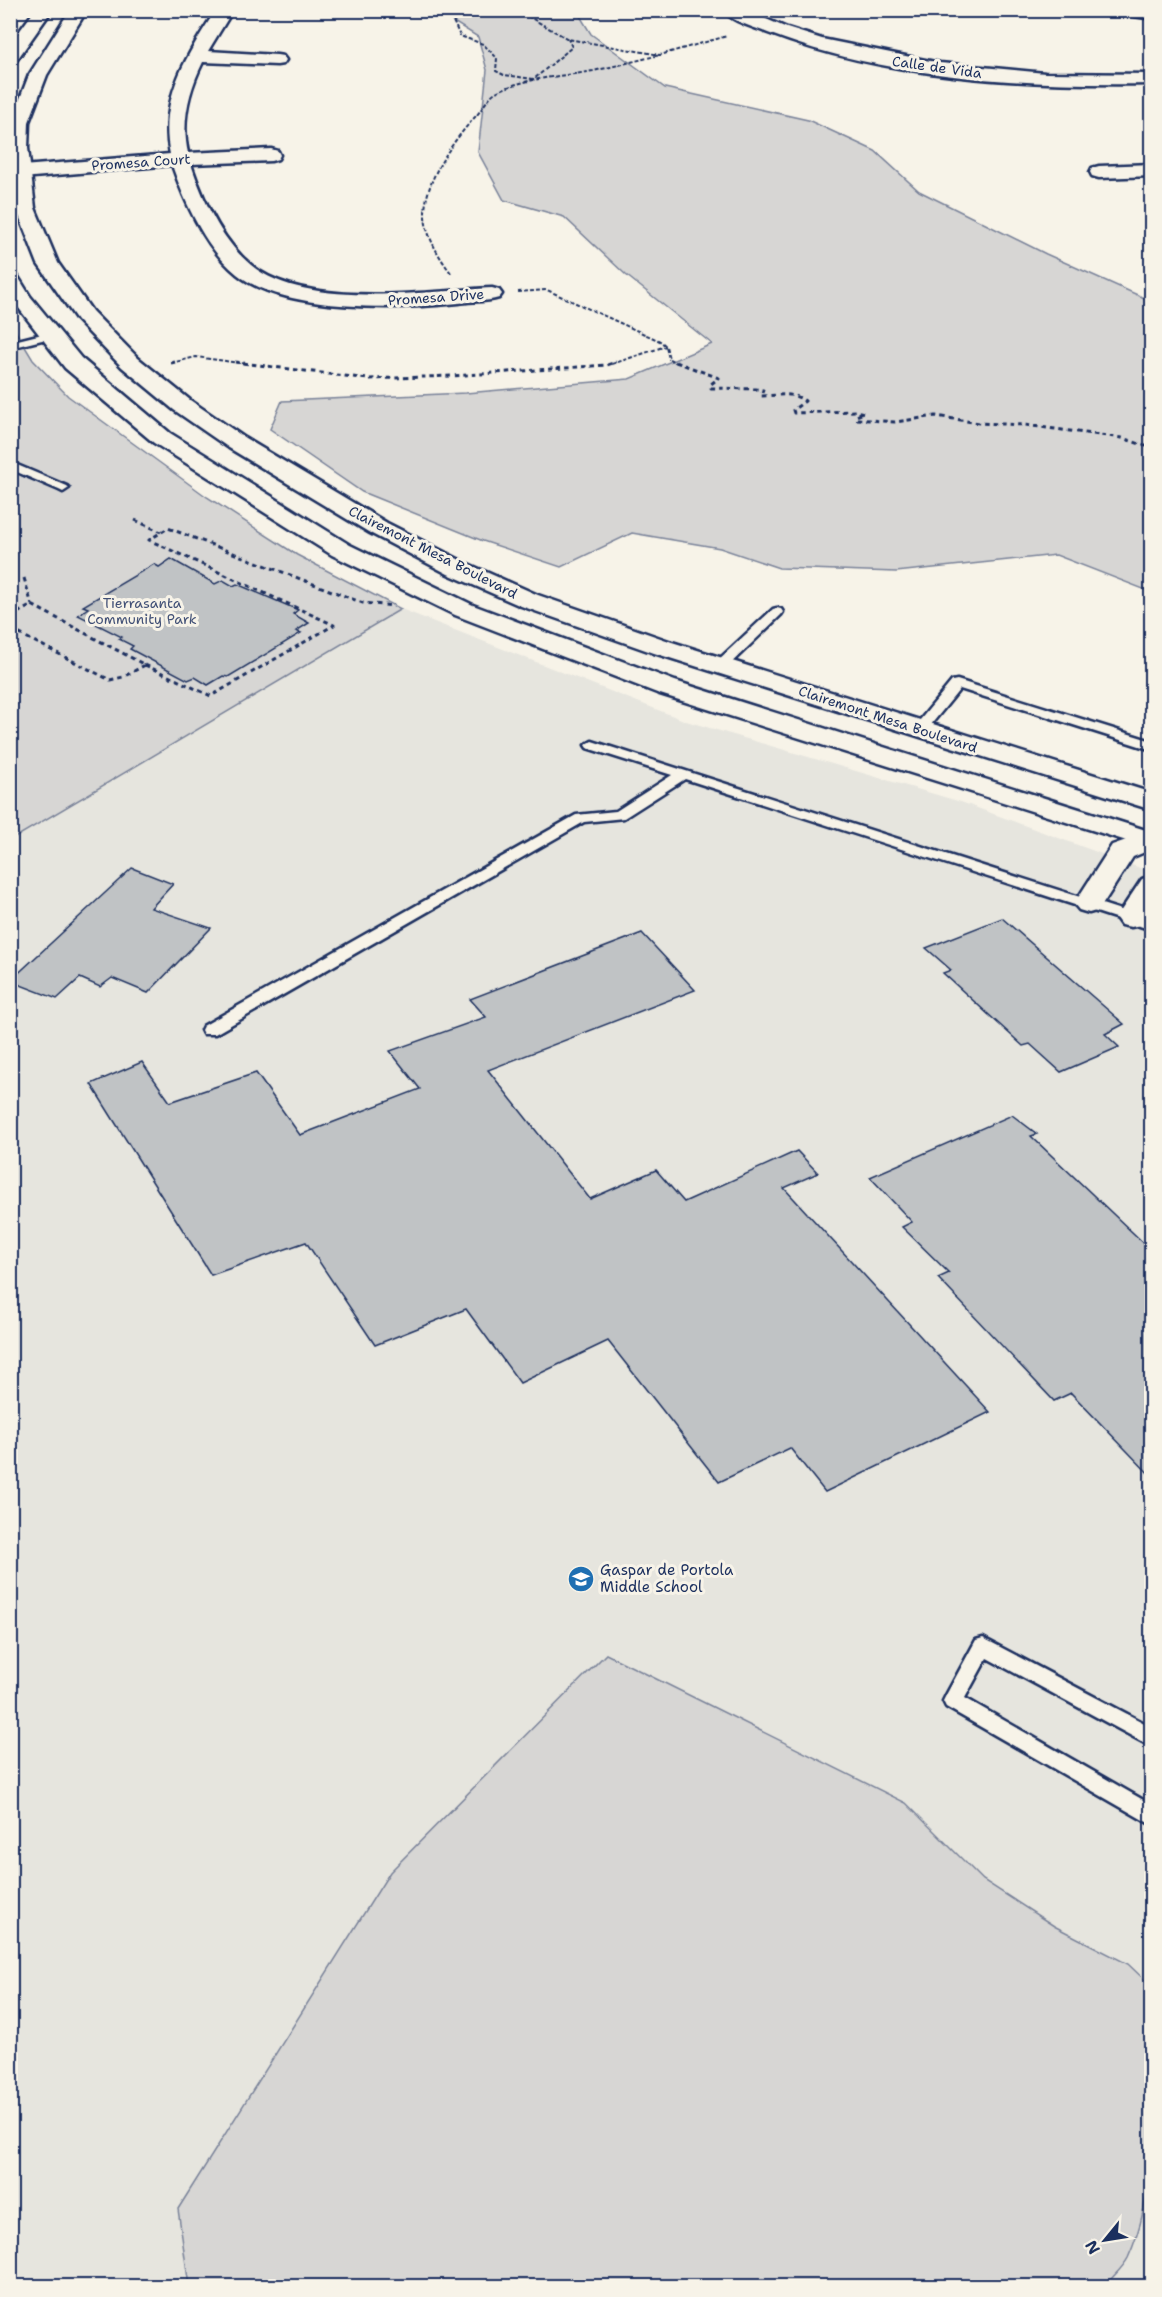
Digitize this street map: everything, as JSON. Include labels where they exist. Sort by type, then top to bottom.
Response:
[{"type":"main road","points":[[10,57],[44,10]]},
{"type":"main road","name":"Clairemont Mesa Boulevard","points":[[79,10],[42,66],[20,120],[14,173],[24,207],[38,246],[65,290],[117,351],[205,424],[280,471],[395,537],[496,587],[591,623],[1152,802]]},
{"type":"main road","name":"Promesa Drive","points":[[225,10],[195,56],[185,81],[176,127],[179,159],[207,226],[244,270],[276,285],[301,293],[358,301],[412,301],[492,294]]},
{"type":"main road","name":"Calle de Vida","points":[[731,10],[765,26],[834,49],[910,65],[962,72],[1083,80],[1152,79]]},
{"type":"main road","points":[[1128,10],[1152,14]]},
{"type":"main road","points":[[195,56],[277,60]]},
{"type":"main road","name":"Promesa Court","points":[[14,173],[179,159],[271,155]]},
{"type":"main road","points":[[1099,172],[1152,170]]},
{"type":"main road","points":[[10,279],[21,298],[73,363],[162,438],[341,550],[464,610],[666,687],[1151,841]]},
{"type":"main road","points":[[50,335],[63,334],[92,339],[117,351]]},
{"type":"main road","points":[[1089,904],[1122,851],[1151,841]]},
{"type":"main road","points":[[1141,921],[1152,885]]},
{"type":"lane","points":[[10,345],[50,335]]},
{"type":"lane","points":[[10,465],[63,488]]},
{"type":"lane","points":[[720,665],[777,612]]},
{"type":"lane","points":[[920,729],[957,684],[1152,746]]},
{"type":"lane","points":[[592,745],[1141,921]]},
{"type":"lane","points":[[208,1030],[581,818],[619,815],[684,774]]},
{"type":"lane","points":[[1152,1738],[983,1646],[953,1701],[1152,1816]]},
{"type":"path","points":[[440,10],[452,19],[460,36],[483,44],[497,58],[496,71],[504,75],[534,79],[572,47],[568,39]]},
{"type":"path","points":[[517,10],[568,39],[660,55]]},
{"type":"path","points":[[468,295],[444,264],[428,230],[425,213],[441,164],[452,143],[476,114],[489,103],[494,93],[534,79],[592,71],[765,26]]},
{"type":"path","points":[[492,294],[547,290],[660,341],[666,346],[669,359],[695,371],[719,378],[711,384],[711,388],[730,389],[746,386],[762,390],[761,396],[783,393],[798,395],[805,401],[793,410],[794,413],[855,411],[864,413],[856,416],[857,419],[895,422],[936,416],[979,423],[1024,424],[1122,438],[1152,448]]},
{"type":"path","points":[[139,370],[196,357],[368,379],[452,376],[607,365],[666,346]]},
{"type":"path","points":[[135,520],[161,532]]},
{"type":"path","points":[[24,578],[32,605],[145,665],[211,696],[334,625],[149,540],[168,528],[363,603],[391,606],[401,603]]},
{"type":"path","points":[[10,617],[32,605]]},
{"type":"path","points":[[10,629],[110,680],[123,677],[145,665]]},
{"type":"shaded area","name":"Gaspar de Portola Middle School","points":[[401,609],[686,721],[961,802],[1151,872],[1151,2286],[11,2286],[10,840]]},
{"type":"green space","points":[[436,11],[577,11],[591,34],[665,88],[808,120],[875,151],[919,191],[1046,254],[1151,301],[1151,592],[1056,555],[896,572],[779,568],[720,548],[632,533],[561,567],[483,541],[362,492],[270,429],[282,401],[466,393],[629,379],[712,344],[626,275],[564,217],[504,200],[478,152],[487,70],[478,37]]},
{"type":"green space","name":"Tierrasanta Community Park","points":[[10,322],[33,360],[68,396],[207,497],[297,555],[401,609],[11,840]]},
{"type":"green space","points":[[606,1654],[906,1803],[983,1880],[1054,1926],[1128,1964],[1151,1986],[1153,2125],[1146,2196],[1139,2229],[1128,2258],[1105,2286],[189,2286],[178,2209],[390,1872]]},
{"type":"building","points":[[171,559],[215,584],[223,580],[233,586],[237,584],[298,610],[293,614],[309,623],[296,631],[301,633],[228,677],[223,676],[208,685],[195,677],[188,680],[130,649],[133,646],[119,639],[122,637],[78,615],[88,608],[83,606],[154,564],[159,567]]},
{"type":"building","points":[[132,868],[173,884],[151,908],[211,928],[148,993],[112,978],[100,987],[80,978],[57,999],[10,981]]},
{"type":"building","points":[[1002,918],[1124,1024],[1105,1034],[1119,1047],[1061,1072],[1030,1044],[1023,1046],[943,973],[951,970],[926,948]]},
{"type":"building","points":[[642,933],[695,990],[488,1070],[590,1199],[656,1170],[684,1202],[797,1151],[818,1173],[784,1188],[990,1412],[825,1492],[790,1448],[719,1482],[608,1341],[520,1383],[466,1309],[375,1345],[306,1242],[211,1275],[91,1084],[142,1062],[170,1102],[256,1073],[300,1135],[420,1089],[390,1051],[486,1017],[470,999]]},
{"type":"building","points":[[1012,1115],[1037,1134],[1031,1136],[1152,1251],[1152,1477],[1071,1393],[1054,1401],[938,1278],[949,1273],[902,1227],[912,1222],[870,1177]]},
{"type":"place","name":"Gaspar de Portola Middle School","points":[[581,1579]]}]
